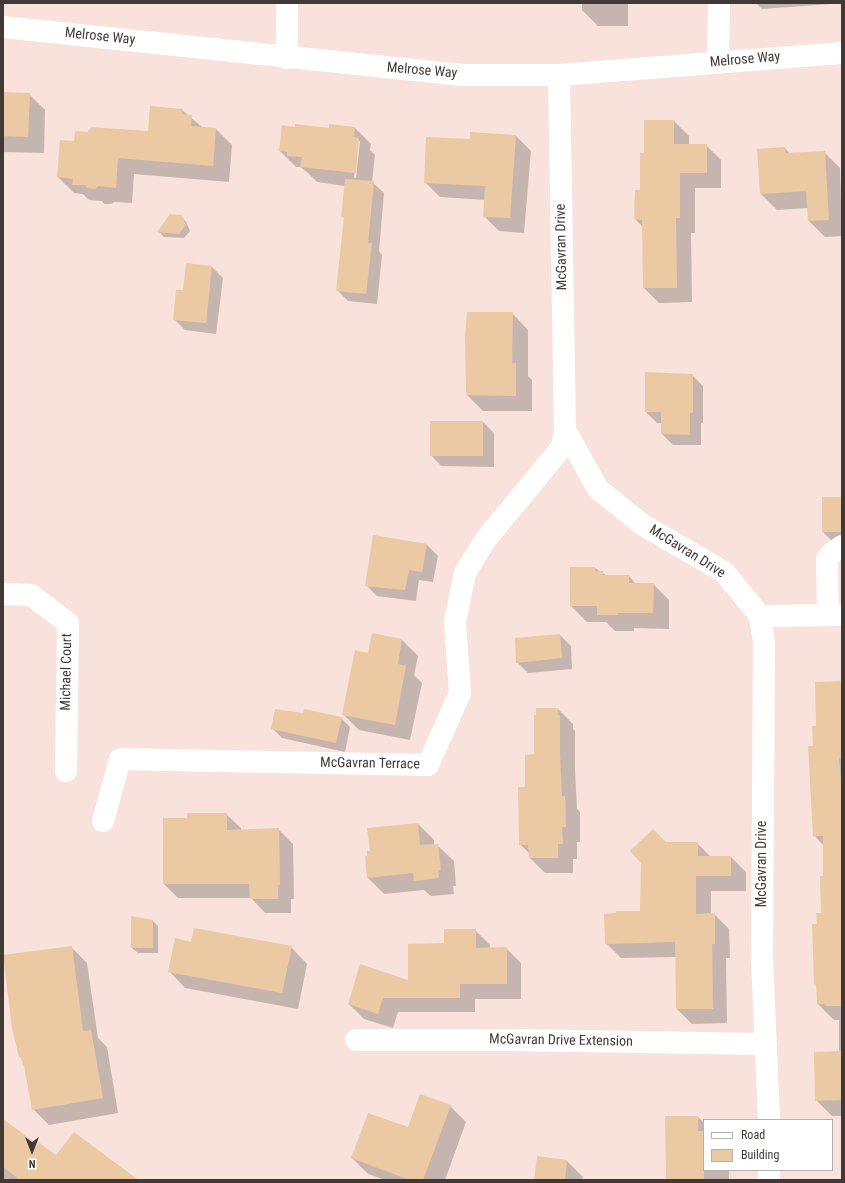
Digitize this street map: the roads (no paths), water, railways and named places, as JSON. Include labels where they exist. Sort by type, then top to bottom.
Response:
[{"type":"street","points":[[287,3],[287,58]]},
{"type":"street","points":[[718,63],[719,3]]},
{"type":"street","name":"Melrose Way","points":[[3,27],[287,58],[462,75],[559,75],[842,53]]},
{"type":"street","name":"McGavran Drive","points":[[559,75],[564,430],[598,489],[643,525],[724,572],[760,616],[764,643],[762,958],[769,1119]]},
{"type":"street","name":"McGavran Terrace","points":[[103,821],[120,759],[428,765],[460,693],[455,622],[465,573],[486,539],[562,447],[564,430]]},
{"type":"street","points":[[760,616],[835,615],[828,559],[832,553],[842,546]]},
{"type":"street","name":"Michael Court","points":[[3,594],[31,595],[68,623],[66,771]]},
{"type":"street","name":"McGavran Drive Extension","points":[[356,1040],[513,1040],[766,1044]]}]
